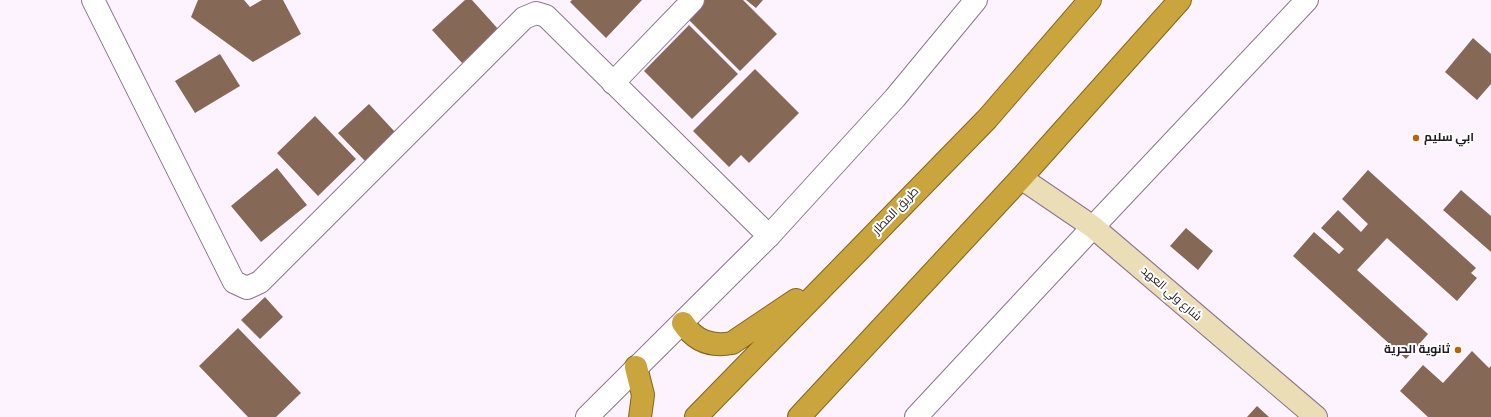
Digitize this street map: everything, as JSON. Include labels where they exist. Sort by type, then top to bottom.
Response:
[{"type":"highway","name":"طريق المطار","points":[[696,417],[987,119],[1090,0]]},
{"type":"highway","points":[[799,417],[1021,178],[1180,0]]},
{"type":"highway","points":[[683,323],[688,330],[702,341],[722,345],[732,343],[838,271]]},
{"type":"highway","points":[[636,367],[641,381],[643,395],[640,417]]},
{"type":"main road","name":"شارع ولي العهد","points":[[1021,178],[1093,227],[1316,417]]},
{"type":"street","points":[[93,0],[234,282],[247,288],[260,282],[524,18],[536,13],[546,16],[769,236]]},
{"type":"street","points":[[613,83],[693,0]]},
{"type":"street","points":[[587,417],[769,236],[895,98],[976,0]]},
{"type":"street","points":[[916,417],[1307,0]]},
{"type":"building","points":[[198,0],[244,0],[250,7],[262,0],[283,0],[301,34],[253,62],[191,17]]},
{"type":"building","points":[[465,0],[472,0],[499,30],[462,63],[432,30]]},
{"type":"building","points":[[572,0],[642,0],[606,38],[570,2]]},
{"type":"building","points":[[704,0],[743,0],[777,34],[740,71],[686,17]]},
{"type":"building","points":[[746,0],[763,0],[756,8]]},
{"type":"building","points":[[689,25],[738,74],[692,119],[644,71]]},
{"type":"building","points":[[1473,38],[1491,54],[1491,84],[1477,100],[1445,72]]},
{"type":"building","points":[[220,54],[240,86],[195,113],[175,81]]},
{"type":"building","points":[[755,69],[799,113],[749,163],[741,155],[729,167],[693,131]]},
{"type":"building","points":[[369,104],[395,132],[365,161],[338,133]]},
{"type":"building","points":[[315,116],[356,159],[318,196],[277,153]]},
{"type":"building","points":[[277,168],[307,205],[261,242],[231,206]]},
{"type":"building","points":[[1368,170],[1476,268],[1471,273],[1477,278],[1457,301],[1387,238],[1357,270],[1428,334],[1406,359],[1293,256],[1314,232],[1339,254],[1344,249],[1321,228],[1338,210],[1361,232],[1368,224],[1342,199]]},
{"type":"building","points":[[1461,190],[1491,216],[1491,252],[1443,210]]},
{"type":"building","points":[[1186,228],[1213,251],[1198,270],[1170,246]]},
{"type":"building","points":[[265,297],[283,317],[260,339],[241,320]]},
{"type":"building","points":[[238,328],[301,393],[276,417],[248,417],[199,366]]},
{"type":"building","points":[[1472,351],[1489,368],[1491,366],[1491,417],[1428,417],[1400,391],[1423,365],[1443,383]]},
{"type":"building","points":[[1257,406],[1269,417],[1247,417]]},
{"type":"place","name":"ابي سليم","points":[[1416,138]]},
{"type":"place","name":"ثانوية الحرية","points":[[1458,350]]}]
